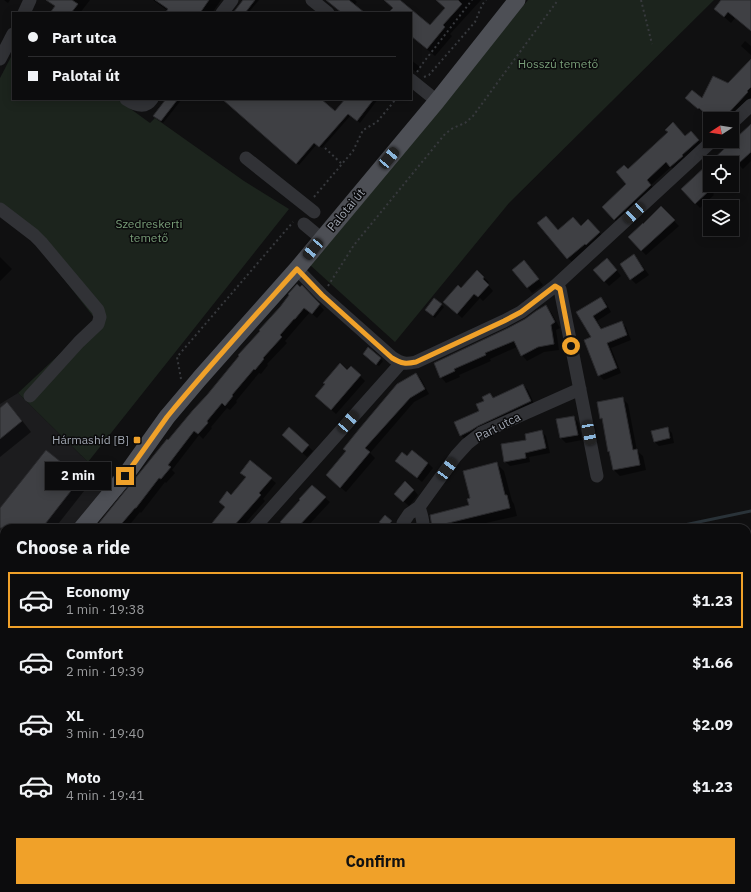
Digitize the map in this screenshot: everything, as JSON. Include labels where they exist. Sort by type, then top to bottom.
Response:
[{"type":"main road","name":"Palotai út","points":[[85,524],[125,476],[179,402],[297,269],[437,101],[517,0]]},
{"type":"street","points":[[24,12],[30,0]]},
{"type":"street","points":[[223,12],[232,0]]},
{"type":"street","points":[[312,0],[327,12]]},
{"type":"street","points":[[0,59],[12,36]]},
{"type":"street","points":[[412,81],[437,101]]},
{"type":"street","points":[[130,101],[139,106],[144,105],[151,100]]},
{"type":"street","points":[[739,116],[751,105]]},
{"type":"street","points":[[297,269],[322,295],[392,358],[401,363],[416,362],[521,312],[555,286],[704,148]]},
{"type":"street","points":[[246,158],[310,209]]},
{"type":"street","points":[[0,209],[41,242],[98,310],[100,317],[98,324],[79,342],[30,396]]},
{"type":"street","points":[[304,224],[322,239]]},
{"type":"street","points":[[555,286],[560,289],[597,476]]},
{"type":"street","points":[[258,524],[401,363]]},
{"type":"street","name":"Part utca","points":[[403,524],[409,514],[419,507],[456,456],[467,444],[481,433],[580,389]]},
{"type":"street","points":[[419,507],[423,524]]},
{"type":"path","points":[[412,79],[472,0]]},
{"type":"path","points":[[412,80],[429,75],[475,22],[482,5],[486,0]]},
{"type":"path","points":[[322,295],[354,245],[445,134],[453,128],[465,123],[472,116],[558,0]]},
{"type":"path","points":[[641,0],[652,44]]},
{"type":"path","points":[[182,382],[177,357],[310,209],[353,151],[363,130],[377,122],[395,100]]},
{"type":"path","points":[[325,148],[342,164]]},
{"type":"shaded area","points":[[18,393],[88,462],[125,483],[91,524],[0,524],[0,404]]},
{"type":"green space","name":"Hosszú temető","points":[[528,0],[714,0],[509,203],[395,342],[310,265]]},
{"type":"green space","name":"Szedreskerti temető","points":[[12,55],[12,100],[118,100],[150,123],[155,118],[244,181],[289,209],[88,462],[18,393],[96,320],[34,241],[0,214],[0,78]]},
{"type":"building","points":[[46,0],[72,0],[78,4],[72,12],[51,12],[55,6]]},
{"type":"building","points":[[155,0],[209,0],[201,12],[166,12],[168,9]]},
{"type":"building","points":[[243,0],[255,0],[246,12],[234,12]]},
{"type":"building","points":[[326,0],[349,0],[364,12],[341,12]]},
{"type":"building","points":[[384,0],[400,0],[430,25],[445,8],[436,0],[458,0],[462,4],[443,25],[445,27],[427,49],[412,37],[412,12],[389,12],[393,8]]},
{"type":"building","points":[[721,0],[751,0],[751,31],[728,12],[724,17],[714,9]]},
{"type":"building","points":[[751,59],[751,87],[729,112],[703,112],[685,98],[692,90],[702,98],[713,76],[728,83]]},
{"type":"building","points":[[165,100],[177,100],[161,121],[153,116]]},
{"type":"building","points":[[223,100],[322,100],[335,111],[344,100],[373,100],[357,121],[348,114],[319,147],[314,143],[296,164]]},
{"type":"building","points":[[673,122],[685,136],[691,131],[699,140],[670,167],[666,162],[647,180],[651,185],[614,220],[602,207],[626,184],[616,172],[624,165],[628,169],[668,132],[665,130]]},
{"type":"building","points":[[751,124],[751,152],[739,163],[739,156],[717,156],[725,148],[739,148],[739,135]]},
{"type":"building","points":[[703,169],[703,192],[708,192],[695,204],[681,189]]},
{"type":"building","points":[[661,206],[675,220],[641,251],[628,237]]},
{"type":"building","points":[[546,216],[558,230],[573,217],[581,226],[588,219],[600,232],[567,259],[537,223]]},
{"type":"building","points":[[634,254],[644,270],[630,280],[620,264]]},
{"type":"building","points":[[607,258],[617,270],[604,282],[593,270]]},
{"type":"building","points":[[524,260],[539,279],[527,288],[512,270]]},
{"type":"building","points":[[477,270],[489,285],[478,297],[474,294],[457,314],[443,302],[458,285],[461,288]]},
{"type":"building","points":[[297,284],[300,287],[302,285],[320,304],[312,314],[304,308],[294,319],[280,335],[282,337],[232,395],[233,396],[225,406],[222,403],[198,434],[194,431],[168,465],[171,467],[161,479],[159,478],[121,524],[98,524],[167,439],[168,440],[207,395],[239,356],[238,355],[280,307],[289,295],[288,294]]},
{"type":"building","points":[[601,297],[607,307],[593,316],[601,329],[622,321],[627,335],[607,343],[617,368],[598,376],[584,340],[591,337],[576,312]]},
{"type":"building","points":[[434,298],[442,304],[433,316],[425,310]]},
{"type":"building","points":[[546,305],[555,322],[551,325],[554,344],[538,347],[521,356],[514,341],[485,353],[486,355],[454,369],[455,371],[440,378],[434,363],[508,328]]},
{"type":"building","points":[[368,347],[381,358],[376,365],[363,354]]},
{"type":"building","points":[[340,363],[347,370],[351,366],[361,375],[331,410],[315,396],[325,384],[323,383]]},
{"type":"building","points":[[416,373],[425,389],[410,398],[365,448],[370,452],[340,488],[326,475],[346,451],[343,449],[397,384]]},
{"type":"building","points":[[523,384],[531,401],[460,436],[454,422],[479,411],[476,404],[484,401],[482,397],[490,393],[493,398]]},
{"type":"building","points":[[623,397],[633,450],[637,449],[640,465],[613,470],[602,418],[600,419],[597,402]]},
{"type":"building","points":[[7,402],[22,421],[0,439],[0,408]]},
{"type":"building","points":[[574,416],[578,435],[560,438],[556,419]]},
{"type":"building","points":[[289,427],[309,445],[302,453],[282,435]]},
{"type":"building","points":[[668,427],[670,438],[654,442],[651,431]]},
{"type":"building","points":[[542,430],[546,448],[525,453],[526,458],[504,462],[501,444],[526,440],[525,434]]},
{"type":"building","points":[[46,450],[81,478],[45,524],[0,524],[0,508]]},
{"type":"building","points":[[412,450],[428,463],[417,478],[395,461],[402,452],[407,456]]},
{"type":"building","points":[[250,460],[272,478],[259,493],[261,495],[236,524],[211,524],[225,507],[219,502],[227,491],[231,495],[246,477],[240,473]]},
{"type":"building","points":[[497,462],[505,495],[507,495],[510,508],[444,524],[432,524],[430,515],[469,505],[467,499],[470,498],[463,471]]},
{"type":"building","points":[[405,481],[414,490],[403,502],[394,494]]},
{"type":"building","points":[[312,485],[326,497],[301,524],[282,524],[280,522],[300,500],[299,499]]},
{"type":"building","points":[[385,515],[392,521],[389,524],[381,524],[379,522]]},
{"type":"waterway","points":[[689,524],[751,511]]},
{"type":"place","name":"Hármashíd [B]","points":[[137,440]]},
{"type":"route","points":[[125,476],[174,408],[297,269],[334,306],[392,358],[401,363],[416,362],[504,321],[521,312],[555,286],[560,289],[571,346]]}]
